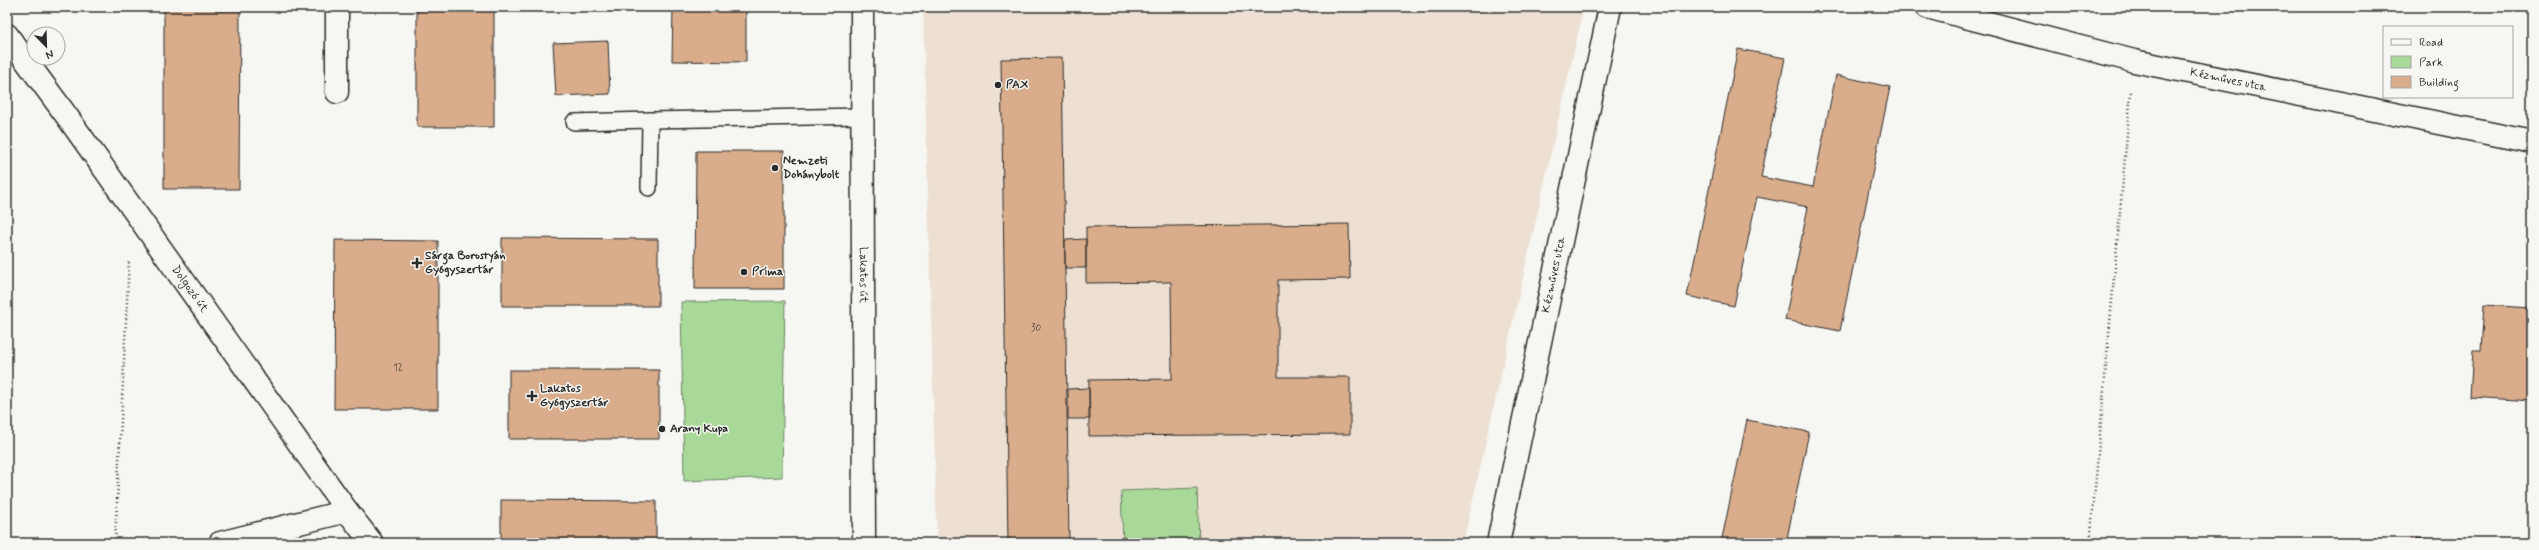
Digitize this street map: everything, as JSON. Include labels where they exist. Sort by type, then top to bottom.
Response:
[{"type":"street","points":[[337,92],[338,7]]},
{"type":"street","name":"Lakatos út","points":[[862,7],[864,543]]},
{"type":"street","name":"Kézműves utca","points":[[1498,543],[1610,7]]},
{"type":"street","name":"Kézműves utca","points":[[1927,7],[2134,61],[2532,142]]},
{"type":"street","name":"Dolgozó út","points":[[7,35],[66,115],[347,511],[372,543]]},
{"type":"street","points":[[220,543],[347,511]]},
{"type":"lane","points":[[574,122],[862,116]]},
{"type":"lane","points":[[649,188],[650,120]]},
{"type":"path","points":[[2090,543],[2134,61]]},
{"type":"path","points":[[115,543],[130,258]]},
{"type":"shaded area","points":[[923,7],[1584,7],[1463,543],[937,543]]},
{"type":"green space","points":[[785,301],[782,477],[684,481],[681,302]]},
{"type":"green space","points":[[1197,488],[1199,543],[1123,543],[1121,491]]},
{"type":"building","points":[[164,7],[240,7],[239,189],[164,189]]},
{"type":"building","points":[[417,7],[494,7],[494,127],[417,127]]},
{"type":"building","points":[[673,7],[746,7],[746,62],[672,61]]},
{"type":"building","points":[[608,41],[610,94],[556,96],[553,43]]},
{"type":"building","points":[[1738,49],[1785,58],[1761,177],[1813,187],[1836,75],[1890,87],[1840,331],[1785,320],[1808,207],[1757,197],[1734,306],[1687,296]]},
{"type":"building","points":[[1062,58],[1069,543],[1008,543],[1001,59]]},
{"type":"building","points":[[696,151],[784,151],[784,289],[695,289]]},
{"type":"building","points":[[1349,224],[1350,279],[1278,280],[1278,377],[1350,377],[1350,434],[1089,436],[1089,380],[1172,379],[1171,282],[1086,283],[1086,227]]},
{"type":"building","points":[[502,238],[658,239],[658,306],[502,306]]},
{"type":"building","points":[[1086,239],[1086,268],[1065,268],[1065,240]]},
{"type":"building","points":[[335,240],[438,241],[438,409],[334,409]]},
{"type":"building","points":[[2484,305],[2532,308],[2532,401],[2470,397],[2473,350],[2481,350]]},
{"type":"building","points":[[509,370],[659,370],[659,439],[509,439]]},
{"type":"building","points":[[1089,388],[1090,419],[1068,419],[1068,389]]},
{"type":"building","points":[[1747,420],[1809,432],[1786,543],[1721,543]]},
{"type":"building","points":[[501,500],[656,501],[656,543],[501,543]]},
{"type":"building","points":[[2410,538],[2498,543],[2410,543]]},
{"type":"place","name":"PAX","points":[[998,85]]},
{"type":"place","name":"Nemzeti Dohánybolt","points":[[775,168]]},
{"type":"place","name":"Sárga Borostyán Gyógyszertár","points":[[417,263]]},
{"type":"place","name":"Príma","points":[[744,272]]},
{"type":"place","name":"Lakatos Gyógyszertár","points":[[532,396]]},
{"type":"place","name":"Arany Kupa","points":[[662,429]]}]
